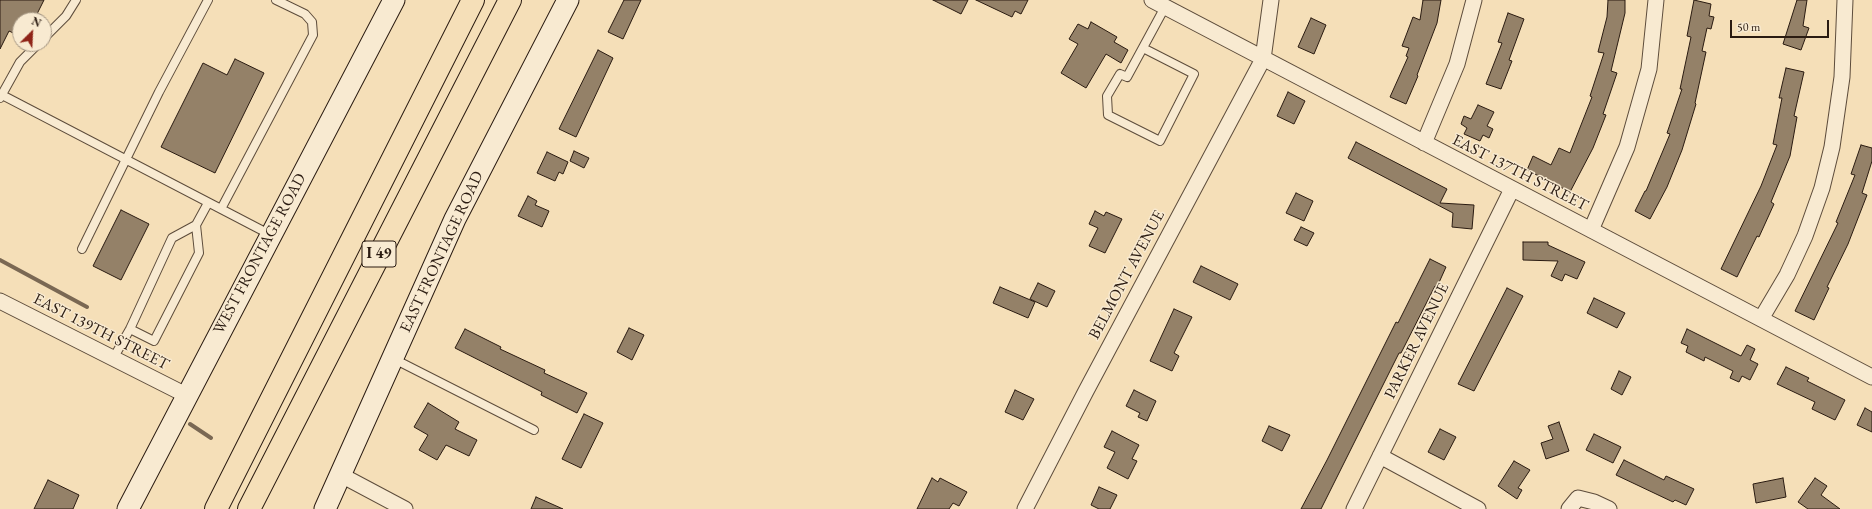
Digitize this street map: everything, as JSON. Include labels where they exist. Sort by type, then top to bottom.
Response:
[{"type":"highway","name":"I 49","points":[[216,509],[474,0]]},
{"type":"highway","name":"I 49","points":[[250,509],[510,0]]},
{"type":"street","name":"WEST FRONTAGE ROAD","points":[[128,509],[186,395],[394,0]]},
{"type":"street","name":"EAST FRONTAGE ROAD","points":[[325,509],[455,219],[568,0]]},
{"type":"street","points":[[1263,59],[1271,0]]},
{"type":"street","points":[[1424,143],[1457,64],[1474,0]]},
{"type":"street","points":[[1591,230],[1628,147],[1649,69],[1656,0]]},
{"type":"street","points":[[1760,318],[1787,275],[1805,236],[1822,188],[1832,147],[1842,77],[1845,0]]},
{"type":"street","name":"EAST 137TH STREET","points":[[1159,4],[1872,376]]},
{"type":"street","name":"BELMONT AVENUE","points":[[1026,509],[1086,391],[1263,59]]},
{"type":"street","name":"PARKER AVENUE","points":[[1354,509],[1512,189]]},
{"type":"street","name":"EAST 139TH STREET","points":[[0,301],[114,357],[186,395]]},
{"type":"street","points":[[1380,456],[1478,509]]},
{"type":"street","points":[[341,475],[405,509]]},
{"type":"street","points":[[1573,504],[1594,502],[1609,509]]},
{"type":"lane","points":[[52,30],[66,16],[76,0]]},
{"type":"lane","points":[[82,248],[159,92],[208,0]]},
{"type":"lane","points":[[221,209],[313,35],[312,22],[305,14],[276,0]]},
{"type":"lane","points":[[1143,48],[1194,74],[1160,141],[1108,115],[1107,96],[1120,74],[1127,77],[1143,48],[1159,4]]},
{"type":"lane","points":[[30,52],[20,62],[1,96],[271,235]]},
{"type":"lane","points":[[114,357],[130,329],[172,238],[196,225],[208,203]]},
{"type":"lane","points":[[130,329],[154,341],[199,253],[196,225]]},
{"type":"lane","points":[[393,358],[534,430]]},
{"type":"building","points":[[0,0],[44,0],[38,12],[12,12],[12,32],[9,31],[0,49]]},
{"type":"building","points":[[624,0],[641,0],[623,39],[608,32]]},
{"type":"building","points":[[933,0],[968,0],[961,14]]},
{"type":"building","points":[[976,0],[1028,0],[1021,14],[1015,11],[1012,17]]},
{"type":"building","points":[[1423,0],[1441,0],[1437,23],[1406,104],[1390,97],[1408,57],[1406,56],[1409,48],[1402,46],[1413,17],[1420,20]]},
{"type":"building","points":[[1608,0],[1625,0],[1625,13],[1611,71],[1617,73],[1603,114],[1606,115],[1593,148],[1570,192],[1527,170],[1533,156],[1551,165],[1559,148],[1570,153],[1592,97],[1590,96],[1604,53],[1598,52],[1607,17]]},
{"type":"building","points":[[1694,0],[1711,4],[1709,16],[1714,17],[1711,29],[1707,28],[1702,51],[1706,52],[1696,104],[1682,150],[1667,187],[1650,219],[1635,211],[1646,191],[1670,134],[1667,133],[1682,89],[1680,89],[1691,37],[1687,36]]},
{"type":"building","points":[[1797,0],[1807,0],[1803,26],[1809,28],[1801,50],[1783,44]]},
{"type":"building","points":[[1508,13],[1524,19],[1509,60],[1512,61],[1501,89],[1486,84],[1502,43],[1498,42]]},
{"type":"building","points":[[1311,18],[1326,25],[1314,54],[1298,47]]},
{"type":"building","points":[[1091,22],[1117,37],[1114,42],[1128,50],[1121,63],[1106,54],[1086,88],[1061,73],[1078,44],[1069,39],[1078,24],[1088,29]]},
{"type":"building","points":[[598,50],[613,58],[576,137],[559,129]]},
{"type":"building","points":[[235,59],[264,73],[215,173],[161,147],[203,63],[227,75]]},
{"type":"building","points":[[1786,68],[1804,72],[1794,116],[1797,117],[1790,156],[1771,202],[1774,204],[1759,237],[1757,236],[1737,277],[1721,269],[1761,186],[1777,145],[1773,144],[1782,98],[1779,98]]},
{"type":"building","points":[[1288,92],[1305,101],[1294,124],[1277,116]]},
{"type":"building","points":[[1478,105],[1494,112],[1487,126],[1493,129],[1489,138],[1483,135],[1480,141],[1464,134],[1467,128],[1461,124],[1464,116],[1471,119]]},
{"type":"building","points":[[1356,142],[1447,189],[1440,203],[1474,205],[1472,229],[1452,227],[1453,213],[1348,158]]},
{"type":"building","points":[[1861,145],[1872,148],[1872,161],[1862,193],[1867,195],[1848,244],[1827,287],[1829,288],[1814,320],[1795,311],[1838,223],[1836,222],[1855,175],[1851,174]]},
{"type":"building","points":[[574,151],[589,158],[584,168],[570,161]]},
{"type":"building","points":[[547,152],[568,162],[563,174],[559,172],[555,181],[537,173]]},
{"type":"building","points":[[1296,193],[1313,201],[1304,221],[1286,213]]},
{"type":"building","points":[[528,196],[537,201],[535,205],[549,211],[542,227],[518,216]]},
{"type":"building","points":[[121,210],[149,224],[121,280],[93,266]]},
{"type":"building","points":[[1095,211],[1104,216],[1106,212],[1122,219],[1105,253],[1089,246],[1098,228],[1089,224]]},
{"type":"building","points":[[1301,227],[1314,233],[1307,246],[1294,240]]},
{"type":"building","points":[[1523,242],[1548,242],[1548,245],[1585,262],[1577,279],[1565,274],[1562,281],[1551,276],[1558,261],[1523,260]]},
{"type":"building","points":[[1430,259],[1446,267],[1437,287],[1435,286],[1401,353],[1399,353],[1321,509],[1301,509],[1396,322],[1398,323]]},
{"type":"building","points":[[1201,266],[1238,284],[1230,300],[1193,282]]},
{"type":"building","points":[[1038,283],[1055,291],[1047,307],[1030,299]]},
{"type":"building","points":[[1000,287],[1035,302],[1028,318],[993,303]]},
{"type":"building","points":[[1507,288],[1523,296],[1474,391],[1458,384]]},
{"type":"building","points":[[1594,298],[1625,313],[1617,328],[1587,313]]},
{"type":"building","points":[[1174,309],[1192,317],[1174,353],[1179,356],[1172,371],[1150,361]]},
{"type":"building","points":[[629,328],[644,335],[632,360],[617,352]]},
{"type":"building","points":[[465,329],[501,347],[500,349],[545,370],[544,373],[587,393],[577,413],[541,395],[542,392],[455,348]]},
{"type":"building","points":[[1687,329],[1741,356],[1747,345],[1755,349],[1750,360],[1758,364],[1750,380],[1742,376],[1739,382],[1730,378],[1733,371],[1705,357],[1704,361],[1686,352],[1688,346],[1681,343]]},
{"type":"building","points":[[1786,367],[1809,378],[1807,381],[1845,400],[1835,420],[1812,409],[1815,402],[1777,384]]},
{"type":"building","points":[[1619,371],[1631,377],[1622,395],[1611,389]]},
{"type":"building","points":[[1015,390],[1034,399],[1023,420],[1005,412]]},
{"type":"building","points":[[1134,390],[1156,401],[1147,421],[1138,417],[1140,413],[1126,406]]},
{"type":"building","points":[[428,403],[459,422],[455,429],[477,440],[469,456],[446,445],[437,460],[419,450],[428,435],[414,427]]},
{"type":"building","points":[[1865,408],[1872,412],[1872,432],[1857,425]]},
{"type":"building","points":[[584,414],[603,423],[581,468],[562,459]]},
{"type":"building","points":[[1559,422],[1569,451],[1546,459],[1541,443],[1553,439],[1548,426]]},
{"type":"building","points":[[1269,426],[1290,435],[1282,451],[1262,441]]},
{"type":"building","points":[[1440,429],[1456,437],[1444,460],[1428,452]]},
{"type":"building","points":[[1112,431],[1139,445],[1132,459],[1137,461],[1128,479],[1107,468],[1115,452],[1104,447]]},
{"type":"building","points":[[1594,434],[1621,447],[1613,463],[1586,450]]},
{"type":"building","points":[[1624,460],[1664,480],[1666,476],[1694,489],[1686,505],[1675,500],[1673,502],[1616,475]]},
{"type":"building","points":[[1514,461],[1530,470],[1518,488],[1522,490],[1517,499],[1498,486]]},
{"type":"building","points":[[932,478],[938,482],[940,478],[967,492],[959,506],[953,503],[949,509],[917,509]]},
{"type":"building","points":[[1783,478],[1786,497],[1756,503],[1753,484]]},
{"type":"building","points":[[1815,478],[1827,486],[1821,495],[1840,509],[1808,509],[1798,502]]},
{"type":"building","points":[[48,480],[79,495],[73,509],[34,509]]},
{"type":"building","points":[[1099,487],[1117,495],[1110,509],[1099,509],[1091,505]]},
{"type":"building","points":[[536,497],[563,509],[531,509]]},
{"type":"waterway","points":[[0,260],[87,307]]},
{"type":"waterway","points":[[190,424],[211,438]]}]
